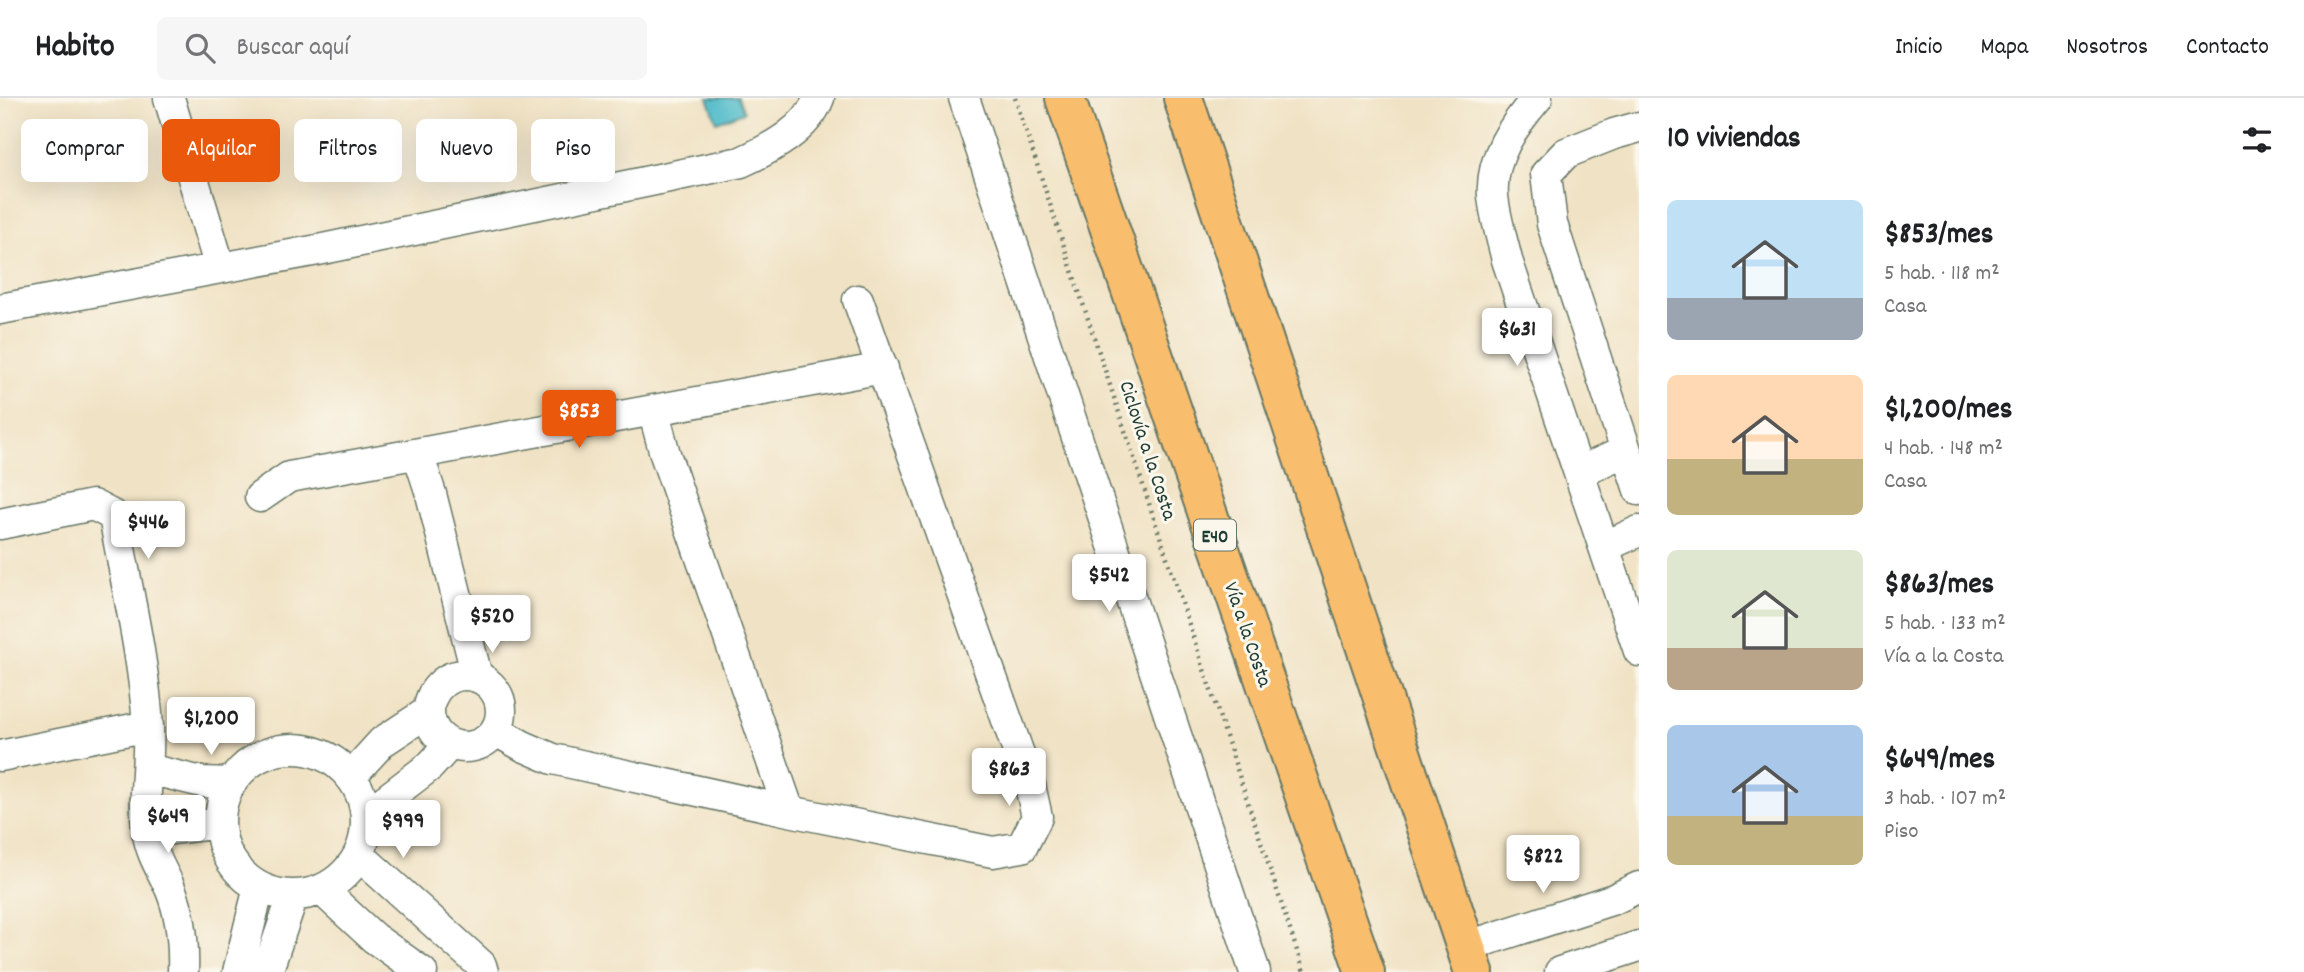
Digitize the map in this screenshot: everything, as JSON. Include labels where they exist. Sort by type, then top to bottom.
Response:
[{"type":"highway","name":"Vía a la Costa","points":[[1065,98],[1366,972]]},
{"type":"highway","points":[[1183,98],[1469,959]]},
{"type":"street","points":[[170,98],[220,268]]},
{"type":"street","points":[[0,309],[220,268],[741,162],[771,149],[797,128],[817,106],[820,98]]},
{"type":"street","points":[[964,98],[1255,972]]},
{"type":"street","points":[[1537,98],[1514,125],[1495,164],[1493,195],[1507,260],[1639,651]]},
{"type":"street","points":[[1639,127],[1566,153],[1546,174],[1552,224],[1639,490]]},
{"type":"street","points":[[496,731],[553,758],[789,811],[993,852],[1022,847],[1037,817],[1030,785],[858,300]]},
{"type":"street","points":[[260,497],[289,477],[883,368]]},
{"type":"street","points":[[653,410],[665,454],[789,811]]},
{"type":"street","points":[[1579,472],[1626,451]]},
{"type":"street","points":[[418,454],[431,494],[477,676]]},
{"type":"street","points":[[0,524],[93,505],[114,516],[148,726],[147,832],[151,850],[171,891],[182,934],[183,972]]},
{"type":"street","points":[[1604,547],[1639,531]]},
{"type":"street","points":[[460,674],[477,676],[491,685],[500,699],[502,716],[496,731],[487,741],[475,747],[462,748],[439,736],[429,711],[433,694],[444,681],[460,674]]},
{"type":"street","points":[[351,776],[383,742],[429,711]]},
{"type":"street","points":[[0,756],[148,726]]},
{"type":"street","points":[[366,815],[430,766],[450,744]]},
{"type":"street","points":[[289,748],[312,750],[333,760],[351,776],[361,794],[366,815],[365,836],[359,855],[337,881],[322,890],[293,896],[276,894],[243,876],[223,843],[220,823],[223,803],[231,783],[246,766],[266,754],[289,748]]},
{"type":"street","points":[[148,769],[202,782],[231,783]]},
{"type":"street","points":[[147,832],[220,823]]},
{"type":"street","points":[[359,855],[481,965],[483,972]]},
{"type":"street","points":[[237,972],[259,887]]},
{"type":"street","points":[[1469,959],[1639,887]]},
{"type":"street","points":[[322,890],[374,938],[422,972]]},
{"type":"street","points":[[267,972],[293,896]]},
{"type":"street","points":[[1560,972],[1639,946]]},
{"type":"path","name":"Ciclovía a la Costa","points":[[1016,98],[1304,972]]},
{"type":"water","points":[[708,98],[738,98],[744,112],[717,122]]}]
